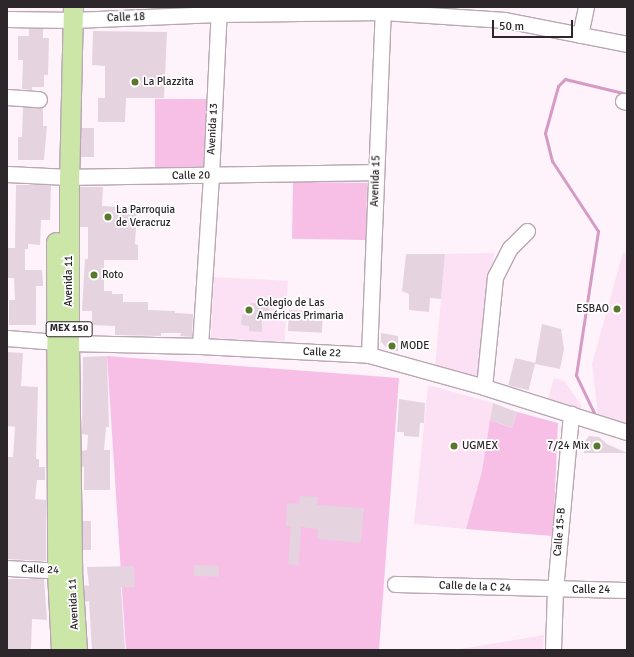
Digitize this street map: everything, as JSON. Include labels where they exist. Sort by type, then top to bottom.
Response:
[{"type":"main road","name":"Avenida 11","points":[[61,650],[64,571],[62,342],[63,177],[67,14]]},
{"type":"main road","name":"Avenida 11","points":[[64,571],[77,650]]},
{"type":"street","points":[[580,35],[586,7]]},
{"type":"street","name":"Calle 18","points":[[7,19],[67,14],[383,9],[505,20],[627,44]]},
{"type":"street","name":"Avenida 15","points":[[369,355],[383,9]]},
{"type":"street","name":"Avenida 13","points":[[200,346],[211,176],[218,11]]},
{"type":"street","points":[[7,97],[39,99]]},
{"type":"street","name":"Calle 20","points":[[7,174],[63,177],[211,176],[376,172]]},
{"type":"street","points":[[484,387],[495,277],[510,248],[527,231]]},
{"type":"street","name":"Calle 22","points":[[7,338],[62,342],[200,346],[369,355],[484,387],[627,432]]},
{"type":"street","name":"Calle 15-B","points":[[553,650],[555,590],[570,414]]},
{"type":"street","name":"Calle 24","points":[[7,568],[64,571]]},
{"type":"street","name":"Calle de la C 24","points":[[395,584],[555,590]]},
{"type":"street","name":"Calle 24","points":[[555,590],[627,590]]},
{"type":"shaded area","points":[[155,99],[208,99],[208,170],[155,170]]},
{"type":"shaded area","points":[[293,182],[367,183],[366,240],[292,239]]},
{"type":"shaded area","name":"ESBAO","points":[[623,252],[627,254],[627,424],[598,415],[592,364]]},
{"type":"shaded area","points":[[494,253],[479,379],[435,367],[445,254]]},
{"type":"shaded area","name":"Colegio de Las Américas Primaria","points":[[214,277],[288,281],[285,342],[211,338]]},
{"type":"shaded area","points":[[107,356],[399,378],[379,650],[126,650]]},
{"type":"shaded area","points":[[554,378],[564,381],[582,406],[580,411],[547,401]]},
{"type":"shaded area","name":"UGMEX","points":[[428,385],[493,403],[482,471],[466,529],[414,524]]},
{"type":"shaded area","points":[[517,412],[558,423],[553,536],[466,529],[482,471],[490,420],[512,428]]},
{"type":"shaded area","points":[[544,635],[543,650],[454,650]]},
{"type":"building","points":[[29,29],[43,29],[43,38],[49,38],[48,75],[44,75],[44,87],[32,87],[32,90],[22,89],[23,60],[18,60],[18,36],[29,36]]},
{"type":"building","points":[[93,31],[167,32],[164,98],[126,98],[125,122],[98,122],[98,98],[105,98],[105,66],[92,65]]},
{"type":"building","points":[[23,107],[43,107],[43,126],[47,126],[44,160],[18,160],[18,137],[22,137]]},
{"type":"building","points":[[81,128],[94,128],[94,157],[81,157]]},
{"type":"building","points":[[16,185],[51,185],[50,220],[41,220],[40,245],[28,244],[28,249],[25,249],[25,270],[42,270],[43,286],[36,286],[36,325],[9,325],[9,300],[15,300],[14,278],[7,278],[7,248],[15,248]]},
{"type":"building","points":[[80,187],[103,187],[102,206],[137,208],[135,244],[138,245],[138,260],[104,260],[104,291],[112,291],[112,294],[123,294],[123,302],[148,302],[148,310],[175,311],[175,313],[193,314],[192,337],[180,336],[181,333],[161,333],[161,336],[115,335],[115,326],[92,325],[92,311],[82,311],[85,259],[88,259],[88,227],[80,227]]},
{"type":"building","points":[[406,254],[445,254],[441,299],[430,298],[429,312],[409,310],[409,294],[402,291]]},
{"type":"building","points":[[250,303],[269,304],[268,321],[262,321],[262,332],[249,331],[249,326],[241,325],[242,314],[250,315]]},
{"type":"building","points":[[289,310],[323,312],[322,333],[288,331]]},
{"type":"building","points":[[542,324],[561,329],[564,349],[560,369],[535,364]]},
{"type":"building","name":"MODE","points":[[381,333],[398,336],[398,351],[390,351],[381,342]]},
{"type":"building","points":[[7,352],[23,353],[21,386],[38,387],[36,459],[39,459],[39,467],[45,467],[45,480],[37,480],[35,499],[46,500],[46,561],[7,559],[7,457],[13,457],[15,427],[7,426]]},
{"type":"building","points":[[107,356],[109,427],[106,427],[104,450],[110,450],[110,490],[84,490],[84,467],[82,466],[81,451],[87,450],[88,435],[82,434],[83,357]]},
{"type":"building","points":[[515,358],[535,363],[529,390],[508,385]]},
{"type":"building","points":[[399,399],[425,403],[424,423],[420,423],[419,437],[404,436],[404,432],[397,432]]},
{"type":"building","points":[[493,403],[517,412],[512,428],[490,420]]},
{"type":"building","name":"7/24 Mix","points":[[589,436],[599,437],[607,444],[627,453],[584,453],[584,442]]},
{"type":"building","points":[[300,496],[318,497],[317,505],[364,508],[361,543],[317,539],[318,529],[301,527],[299,565],[288,564],[291,526],[286,526],[287,503],[299,504]]},
{"type":"building","points":[[82,521],[91,521],[91,550],[82,550]]},
{"type":"building","points":[[194,565],[219,566],[219,577],[194,576]]},
{"type":"building","points":[[134,566],[135,587],[121,587],[125,650],[92,650],[89,601],[85,602],[84,585],[89,586],[87,567]]},
{"type":"building","points":[[7,579],[44,579],[47,620],[32,619],[31,650],[7,650]]},
{"type":"waterway","points":[[596,417],[576,375],[598,231],[552,161],[545,133],[558,86],[565,79],[627,94]]},
{"type":"place","name":"La Plazzita","points":[[135,82]]},
{"type":"place","name":"La Parroquia de Veracruz","points":[[108,217]]},
{"type":"place","name":"Roto","points":[[94,275]]},
{"type":"place","name":"ESBAO","points":[[617,309]]},
{"type":"place","name":"Colegio de Las Américas Primaria","points":[[249,310]]},
{"type":"place","name":"MODE","points":[[392,346]]},
{"type":"place","name":"UGMEX","points":[[454,446]]},
{"type":"place","name":"7/24 Mix","points":[[597,446]]}]
